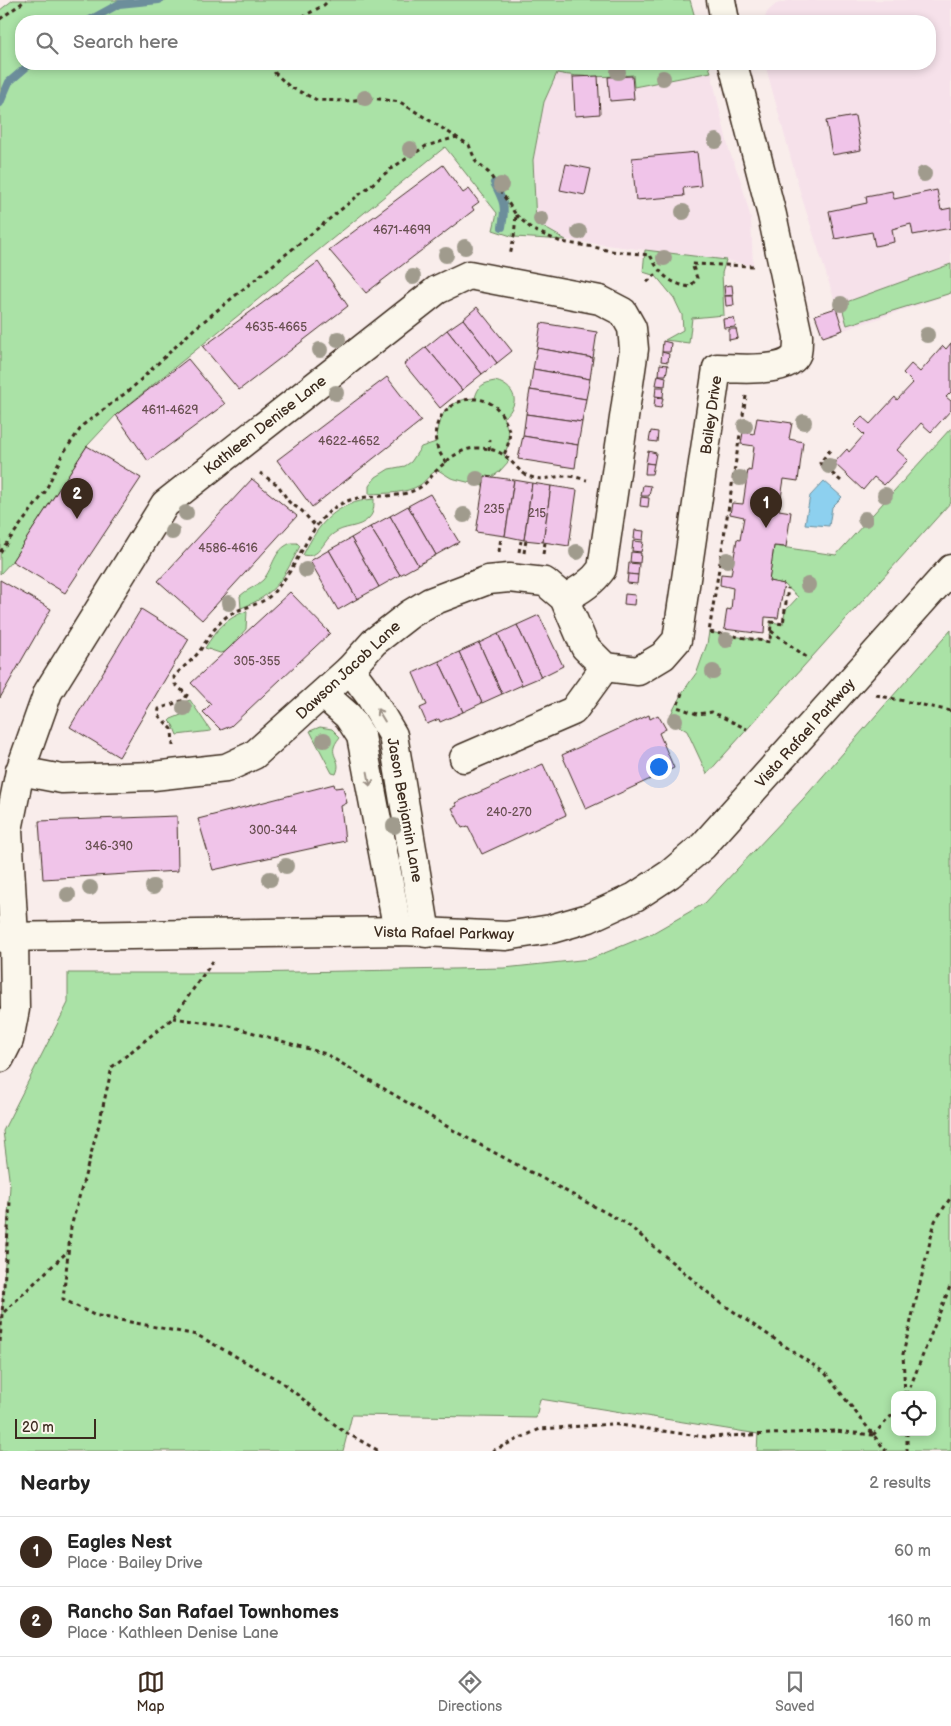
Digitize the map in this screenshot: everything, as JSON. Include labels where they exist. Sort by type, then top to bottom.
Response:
[{"type":"street","points":[[721,0],[724,15]]},
{"type":"street","name":"Bailey Drive","points":[[605,667],[638,671],[663,656],[677,640],[718,368],[750,368],[786,364],[797,353],[798,336],[772,215],[735,70]]},
{"type":"street","name":"Kathleen Denise Lane","points":[[0,1058],[8,1040],[15,1009],[7,937],[8,830],[20,771],[48,692],[165,504],[437,290],[469,275],[600,300],[622,312],[632,328],[634,349],[602,569],[579,592],[564,598]]},
{"type":"street","name":"Vista Rafael Parkway","points":[[7,937],[398,932],[506,936],[551,929],[590,918],[635,897],[670,874],[703,846],[951,569]]},
{"type":"street","name":"Dawson Jacob Lane","points":[[20,771],[62,779],[153,776],[226,768],[254,755],[350,669],[374,642],[410,614],[430,602],[488,580],[510,578],[545,582],[564,598],[585,647],[605,667]]},
{"type":"street","points":[[464,758],[573,711],[605,667]]},
{"type":"street","name":"Jason Benjamin Lane","points":[[350,669],[370,696],[393,735],[426,933]]},
{"type":"street","name":"Jason Benjamin Lane","points":[[323,694],[348,716],[361,736],[398,932]]},
{"type":"path","points":[[0,19],[26,0]]},
{"type":"path","points":[[306,15],[329,0]]},
{"type":"path","points":[[274,70],[275,73],[290,87],[317,100],[346,101],[372,98],[400,102],[469,145],[476,162],[489,173],[516,215],[533,230],[560,242],[611,251],[650,255],[659,272],[676,285],[690,287],[697,278],[692,264],[755,266],[784,271]]},
{"type":"path","points":[[0,552],[45,492],[62,455],[83,425],[131,389],[193,330],[392,168],[426,146],[457,138]]},
{"type":"path","points":[[508,265],[516,215]]},
{"type":"path","points":[[648,282],[659,272]]},
{"type":"path","points":[[750,368],[709,632],[770,642],[771,622],[783,624],[788,588]]},
{"type":"path","points":[[446,463],[436,442],[436,430],[440,417],[449,406],[460,400],[472,398],[486,401],[493,405],[499,410],[506,422],[510,434],[510,442],[504,455]]},
{"type":"path","points":[[489,450],[490,439]]},
{"type":"path","points":[[173,748],[172,730],[158,715],[159,708],[184,700],[187,695],[176,684],[174,677],[179,670],[190,662],[215,628],[227,616],[258,604],[272,595],[294,566],[316,527],[329,513],[344,502],[417,490],[426,484],[453,456],[467,449],[480,448],[504,455],[529,477],[543,480],[568,476],[595,481]]},
{"type":"path","points":[[830,450],[820,463],[841,481]]},
{"type":"path","points":[[260,473],[278,485],[289,502],[302,511],[316,527]]},
{"type":"path","points":[[492,552],[498,554],[501,537]]},
{"type":"path","points":[[771,630],[809,659]]},
{"type":"path","points":[[842,690],[951,711]]},
{"type":"path","points":[[682,693],[677,707],[697,714],[712,712],[747,729]]},
{"type":"path","points":[[232,934],[173,1018],[112,1067],[98,1128],[71,1227],[62,1299],[94,1315],[197,1336],[280,1381],[343,1431],[378,1451]]},
{"type":"path","points":[[173,1018],[230,1026],[326,1054],[458,1133],[627,1224],[718,1301],[825,1373],[886,1451]]},
{"type":"path","points":[[906,1391],[903,1354],[935,1221],[951,1197]]},
{"type":"path","points":[[0,1342],[10,1202]]},
{"type":"path","points":[[3,1313],[68,1250]]},
{"type":"path","points":[[908,1391],[951,1284]]},
{"type":"path","points":[[873,1435],[891,1416]]},
{"type":"path","points":[[492,1451],[540,1429],[612,1424],[706,1437],[836,1431],[873,1435]]},
{"type":"path","points":[[906,1436],[907,1451]]},
{"type":"shaded area","points":[[791,0],[951,0],[951,294],[844,330],[801,195],[767,70],[936,70],[936,15],[766,15],[776,4]]},
{"type":"shaded area","points":[[711,72],[729,150],[741,181],[751,219],[753,266],[726,260],[566,240],[536,223],[533,160],[544,102],[557,73],[575,77],[633,75],[634,87]]},
{"type":"green space","points":[[13,0],[690,0],[694,15],[15,15],[15,70],[710,70],[711,72],[634,87],[633,75],[595,77],[557,73],[544,102],[533,160],[536,223],[566,240],[514,237],[493,230],[497,213],[445,147],[116,415],[87,446],[12,561],[0,574],[0,10]]},
{"type":"green space","points":[[645,250],[726,260],[722,273],[724,315],[692,318],[689,343],[665,340],[683,330],[682,315],[674,298],[656,276],[643,272]]},
{"type":"green space","points":[[951,264],[951,293],[847,325],[841,304]]},
{"type":"green space","points":[[495,381],[508,387],[514,399],[511,410],[503,417],[509,436],[504,455],[509,461],[499,472],[492,477],[485,476],[483,486],[451,478],[438,470],[414,488],[369,494],[369,486],[376,477],[389,469],[405,466],[411,462],[421,447],[436,442],[438,425],[445,411],[458,402],[475,398],[482,386]]},
{"type":"green space","points":[[951,428],[951,502],[707,774],[687,731],[679,726],[671,714],[682,693],[697,672],[707,644],[709,632],[770,642],[771,622],[783,624],[785,611],[798,597],[784,584],[769,581],[774,546],[836,555]]},
{"type":"green space","points":[[374,499],[374,507],[369,518],[361,524],[337,531],[313,555],[303,555],[322,524],[330,516],[349,505]]},
{"type":"green space","points":[[291,543],[297,543],[300,546],[278,584],[263,597],[241,608],[240,596],[263,580],[277,554]]},
{"type":"green space","points":[[247,611],[246,629],[226,652],[220,653],[205,648],[222,625],[233,617]]},
{"type":"green space","points":[[951,630],[951,1451],[757,1451],[758,1434],[540,1399],[536,1418],[352,1415],[343,1451],[0,1451],[0,1340],[10,1186],[3,1131],[68,1003],[68,973],[244,973],[504,968],[590,959],[651,934],[705,903],[803,799]]},
{"type":"green space","points":[[190,700],[211,731],[177,735],[169,721],[181,715],[184,708],[181,703]]},
{"type":"green space","points":[[320,727],[332,729],[340,737],[334,748],[338,764],[336,774],[332,773],[310,731]]},
{"type":"water","points":[[824,481],[842,497],[832,507],[829,526],[805,524],[810,496]]},
{"type":"building","points":[[598,76],[600,114],[575,116],[573,77]]},
{"type":"building","points":[[632,76],[634,99],[610,101],[608,77]]},
{"type":"building","points":[[855,116],[861,150],[832,155],[826,121]]},
{"type":"building","points":[[697,152],[701,186],[683,188],[684,196],[636,200],[632,158]]},
{"type":"building","points":[[566,164],[591,169],[585,195],[560,190]]},
{"type":"building","points":[[443,165],[463,193],[469,189],[479,202],[472,207],[474,210],[366,293],[329,250]]},
{"type":"building","points":[[937,190],[941,210],[951,208],[951,228],[913,235],[911,224],[892,229],[894,242],[875,246],[872,232],[835,239],[829,211],[867,203],[866,196],[892,191],[894,199]]},
{"type":"building","points":[[318,262],[348,306],[239,390],[203,347]]},
{"type":"building","points":[[732,285],[733,295],[725,296],[724,286]]},
{"type":"building","points":[[725,296],[733,296],[734,305],[726,306]]},
{"type":"building","points":[[477,307],[512,351],[497,363],[463,319]]},
{"type":"building","points":[[836,308],[843,330],[823,337],[815,315]]},
{"type":"building","points":[[734,318],[736,327],[724,328],[723,319]]},
{"type":"building","points":[[463,319],[497,363],[482,374],[447,330]]},
{"type":"building","points":[[541,323],[597,332],[593,358],[537,348]]},
{"type":"building","points":[[729,329],[736,329],[738,338],[729,340]]},
{"type":"building","points":[[447,330],[482,374],[462,390],[426,347]]},
{"type":"building","points":[[663,341],[671,343],[670,352],[662,352]]},
{"type":"building","points":[[951,343],[951,392],[946,397],[951,401],[951,410],[931,432],[921,423],[897,450],[908,460],[884,485],[874,477],[863,490],[834,463],[847,449],[849,452],[864,435],[854,425],[862,417],[870,424],[895,397],[897,400],[913,383],[903,373],[911,364],[920,372],[943,346],[946,349]]},
{"type":"building","points":[[426,347],[462,390],[440,408],[404,364]]},
{"type":"building","points":[[537,348],[593,358],[590,379],[533,369]]},
{"type":"building","points":[[662,352],[669,354],[668,362],[661,361]]},
{"type":"building","points":[[188,359],[225,404],[148,461],[116,415]]},
{"type":"building","points":[[660,364],[668,365],[666,375],[659,375]]},
{"type":"building","points":[[533,369],[590,379],[586,399],[530,390]]},
{"type":"building","points":[[658,375],[666,377],[665,386],[656,385]]},
{"type":"building","points":[[387,377],[421,421],[312,507],[277,460]]},
{"type":"building","points":[[656,387],[664,387],[663,397],[655,396]]},
{"type":"building","points":[[530,390],[586,399],[582,422],[526,414]]},
{"type":"building","points":[[655,397],[663,398],[661,408],[654,407]]},
{"type":"building","points":[[526,414],[582,422],[578,445],[523,436]]},
{"type":"building","points":[[757,418],[792,423],[789,439],[803,442],[798,481],[784,479],[779,510],[791,512],[786,547],[774,546],[769,581],[784,584],[778,618],[765,617],[764,634],[724,629],[727,609],[731,610],[733,588],[720,585],[721,574],[731,575],[737,539],[740,540],[744,517],[730,514],[732,503],[743,504],[748,470],[751,471],[754,446],[741,444],[743,432],[754,434]]},
{"type":"building","points":[[651,431],[658,432],[657,442],[649,441]]},
{"type":"building","points":[[523,436],[578,445],[575,468],[518,459]]},
{"type":"building","points":[[87,446],[141,478],[65,593],[12,561]]},
{"type":"building","points":[[648,451],[656,453],[654,464],[646,463]]},
{"type":"building","points":[[646,463],[654,464],[652,474],[645,474]]},
{"type":"building","points":[[485,476],[514,480],[505,536],[476,532]]},
{"type":"building","points":[[252,479],[297,516],[202,620],[158,581]]},
{"type":"building","points":[[514,480],[532,483],[524,540],[505,536]]},
{"type":"building","points":[[532,483],[551,486],[543,542],[524,540]]},
{"type":"building","points":[[643,485],[651,486],[649,496],[641,496]]},
{"type":"building","points":[[551,486],[577,490],[569,546],[543,542]]},
{"type":"building","points":[[430,494],[459,542],[436,555],[408,506]]},
{"type":"building","points":[[641,497],[649,498],[648,507],[640,506]]},
{"type":"building","points":[[408,506],[436,555],[418,565],[390,516]]},
{"type":"building","points":[[390,516],[418,565],[400,575],[370,527]]},
{"type":"building","points":[[370,527],[400,575],[379,587],[351,538]]},
{"type":"building","points":[[635,530],[644,531],[643,540],[634,539]]},
{"type":"building","points":[[351,538],[379,587],[357,599],[329,550]]},
{"type":"building","points":[[633,541],[643,542],[641,552],[632,551]]},
{"type":"building","points":[[329,550],[357,599],[338,610],[310,561]]},
{"type":"building","points":[[631,552],[641,553],[640,563],[630,562]]},
{"type":"building","points":[[629,563],[639,564],[638,575],[628,574]]},
{"type":"building","points":[[628,574],[638,575],[637,584],[627,583]]},
{"type":"building","points":[[0,580],[51,609],[0,698]]},
{"type":"building","points":[[290,592],[330,633],[231,726],[221,730],[203,712],[211,704],[191,683]]},
{"type":"building","points":[[625,594],[635,595],[634,605],[624,604]]},
{"type":"building","points":[[141,609],[189,639],[119,757],[70,727]]},
{"type":"building","points":[[539,615],[563,666],[541,677],[517,625]]},
{"type":"building","points":[[517,625],[541,677],[522,685],[498,634]]},
{"type":"building","points":[[498,634],[522,685],[502,694],[479,643]]},
{"type":"building","points":[[479,643],[502,694],[482,703],[459,652]]},
{"type":"building","points":[[459,652],[482,703],[463,712],[439,661]]},
{"type":"building","points":[[439,661],[463,712],[440,722],[439,719],[427,724],[420,708],[427,705],[413,673]]},
{"type":"building","points":[[649,715],[650,719],[658,715],[666,729],[659,733],[674,768],[586,809],[562,755]]},
{"type":"building","points":[[543,764],[566,815],[482,854],[468,826],[462,828],[452,808],[457,806],[455,803]]},
{"type":"building","points":[[334,784],[335,788],[343,787],[347,803],[341,806],[345,841],[213,870],[198,819]]},
{"type":"building","points":[[177,816],[178,871],[43,879],[39,821]]},
{"type":"waterway","points":[[99,15],[119,4],[159,0]]},
{"type":"waterway","points":[[0,103],[9,82],[23,70]]},
{"type":"waterway","points":[[494,183],[503,204],[502,227]]},
{"type":"place","name":"Rancho San Rafael Townhomes","points":[[77,519]]},
{"type":"place","name":"Eagles Nest","points":[[766,528]]}]
